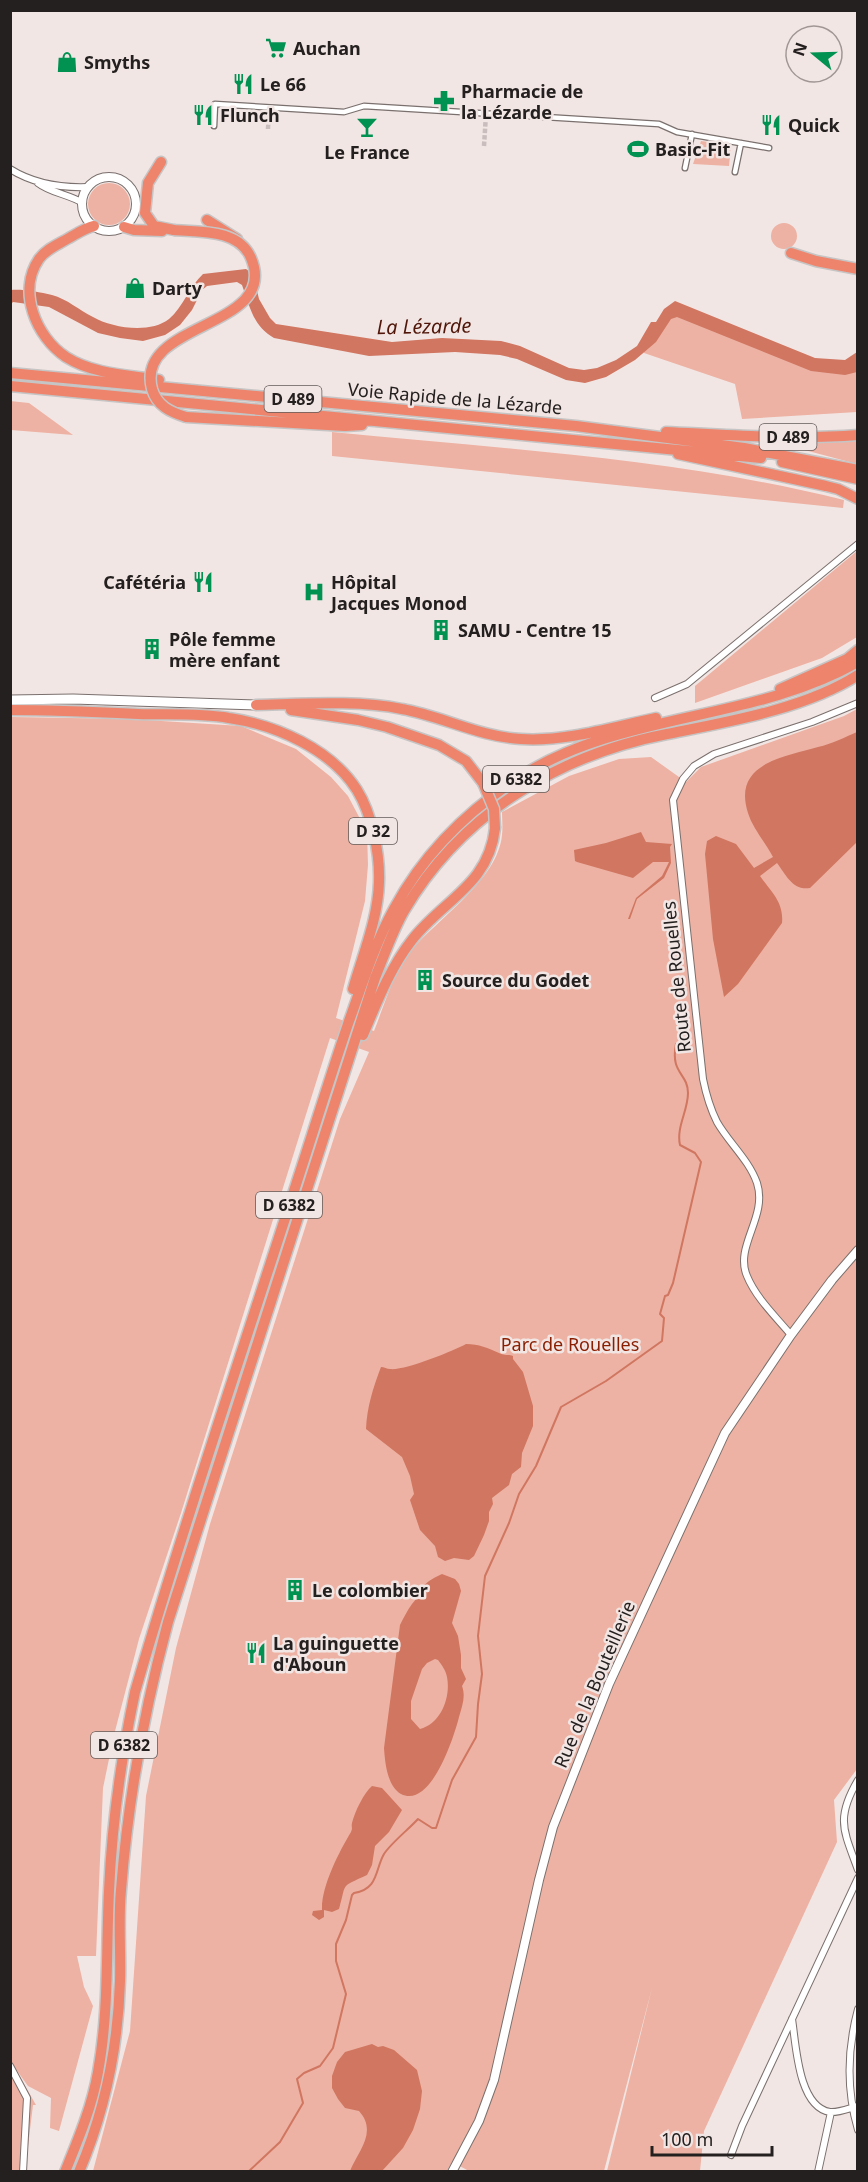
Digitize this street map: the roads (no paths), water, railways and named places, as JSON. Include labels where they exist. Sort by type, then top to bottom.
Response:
[{"type":"highway","points":[[161,162],[148,183],[145,213],[154,225],[174,230]]},
{"type":"highway","points":[[207,220],[239,241],[249,252],[255,271],[251,291],[233,310],[166,346],[154,361],[150,381],[160,405],[186,417],[345,426],[402,424]]},
{"type":"highway","points":[[94,226],[48,250],[35,267],[30,290],[31,306],[41,333],[50,344],[71,360],[96,370],[305,400]]},
{"type":"highway","points":[[129,228],[214,233],[239,241]]},
{"type":"highway","points":[[791,253],[816,261],[858,269]]},
{"type":"highway","name":"Voie Rapide de la Lézarde","points":[[10,373],[576,426],[744,448],[858,470]]},
{"type":"highway","name":"Voie Rapide de la Lézarde","points":[[10,386],[758,458],[858,479]]},
{"type":"highway","name":"D 489","points":[[576,426],[754,437],[820,438],[858,435]]},
{"type":"highway","points":[[754,437],[858,427]]},
{"type":"highway","points":[[646,446],[712,463],[838,489],[858,500]]},
{"type":"highway","points":[[256,705],[351,705],[398,708],[430,714],[492,735],[532,740],[558,738],[669,716],[744,705],[847,658],[858,650]]},
{"type":"highway","name":"D 6382","points":[[65,2172],[91,2103],[104,2034],[114,1813],[135,1692],[330,1079],[368,966],[393,910],[432,853],[472,812],[519,777],[601,739],[744,705],[810,686],[858,662]]},
{"type":"highway","name":"D 6382","points":[[79,2172],[101,2111],[112,2066],[120,1983],[120,1894],[128,1810],[148,1695],[168,1622],[339,1087],[375,978],[403,913],[440,860],[459,840],[524,788],[568,764],[604,750],[659,735],[757,715],[812,697],[858,675]]},
{"type":"highway","points":[[256,705],[358,720],[439,744],[466,760],[483,783],[494,809],[493,845],[477,875],[413,938],[398,958],[339,1087]]},
{"type":"highway","name":"D 32","points":[[10,710],[229,718],[269,728],[298,740],[318,751],[345,776],[357,790],[371,824],[378,853],[379,882],[375,913],[330,1079]]},
{"type":"main road","points":[[10,700],[54,699],[256,705]]},
{"type":"street","points":[[214,126],[215,104],[344,112],[364,106],[659,124],[677,132],[769,148]]},
{"type":"street","points":[[685,168],[692,134]]},
{"type":"street","points":[[735,171],[741,143]]},
{"type":"street","points":[[10,169],[37,182],[47,190],[73,197],[82,203]]},
{"type":"street","points":[[108,177],[123,180],[132,188],[136,199],[136,211],[129,228],[107,231],[94,226],[85,215],[82,203],[88,187],[100,178],[108,177]]},
{"type":"street","points":[[37,182],[69,188],[88,187]]},
{"type":"street","points":[[655,698],[687,684],[858,544]]},
{"type":"street","name":"Route de Rouelles","points":[[791,1335],[756,1292],[746,1275],[744,1261],[746,1249],[760,1204],[758,1187],[754,1174],[718,1123],[708,1102],[703,1079],[674,800],[683,779],[694,766],[714,754],[812,722],[858,703]]},
{"type":"street","name":"Rue de la Bouteillerie","points":[[453,2172],[479,2121],[494,2080],[539,1880],[554,1827],[609,1684],[725,1432],[791,1335],[858,1250]]},
{"type":"street","points":[[858,1780],[845,1803],[843,1817],[844,1830],[858,1870]]},
{"type":"street","points":[[731,2155],[742,2126],[858,1878]]},
{"type":"street","points":[[858,2009],[852,2031],[849,2061],[858,2130]]},
{"type":"street","points":[[792,2018],[803,2084],[807,2095],[817,2106],[831,2112],[855,2107]]},
{"type":"street","points":[[10,2066],[27,2098],[23,2172]]},
{"type":"street","points":[[818,2172],[831,2112]]},
{"type":"waterway","points":[[248,2172],[280,2142],[303,2103],[297,2079],[320,2066],[333,2048],[346,1994],[336,1961],[336,1944],[346,1920],[352,1895],[372,1883],[384,1854],[418,1819],[436,1828],[452,1780],[476,1737],[482,1674],[478,1636],[485,1576],[509,1523],[519,1494],[536,1466],[561,1407],[606,1381],[662,1341],[664,1318],[660,1314],[665,1296],[668,1295],[673,1283],[701,1162],[695,1153],[680,1145],[679,1138],[688,1093],[685,1081],[675,1062],[676,1044]]},
{"type":"tunnel","points":[[268,129],[269,108]]},
{"type":"tunnel","points":[[484,146],[486,114]]},
{"type":"place","name":"Auchan","points":[[276,48]]},
{"type":"place","name":"Smyths","points":[[67,62]]},
{"type":"place","name":"Le 66","points":[[243,84]]},
{"type":"place","name":"Pharmacie de la Lézarde","points":[[444,101]]},
{"type":"place","name":"Flunch","points":[[203,115]]},
{"type":"place","name":"Quick","points":[[771,125]]},
{"type":"place","name":"Le France","points":[[367,127]]},
{"type":"place","name":"Basic-Fit","points":[[638,149]]},
{"type":"place","name":"Darty","points":[[135,288]]},
{"type":"place","name":"Cafétéria","points":[[203,582]]},
{"type":"place","name":"Hôpital Jacques Monod","points":[[314,592]]},
{"type":"place","name":"SAMU - Centre 15","points":[[441,630]]},
{"type":"place","name":"Pôle femme mère enfant","points":[[152,649]]},
{"type":"place","name":"Source du Godet","points":[[425,980]]},
{"type":"place","name":"Le colombier","points":[[295,1590]]},
{"type":"place","name":"La guinguette d'Aboun","points":[[256,1653]]},
{"type":"water label","name":"La Lézarde","points":[[424,326]]},
{"type":"park label","name":"Parc de Rouelles","points":[[570,1344]]}]
